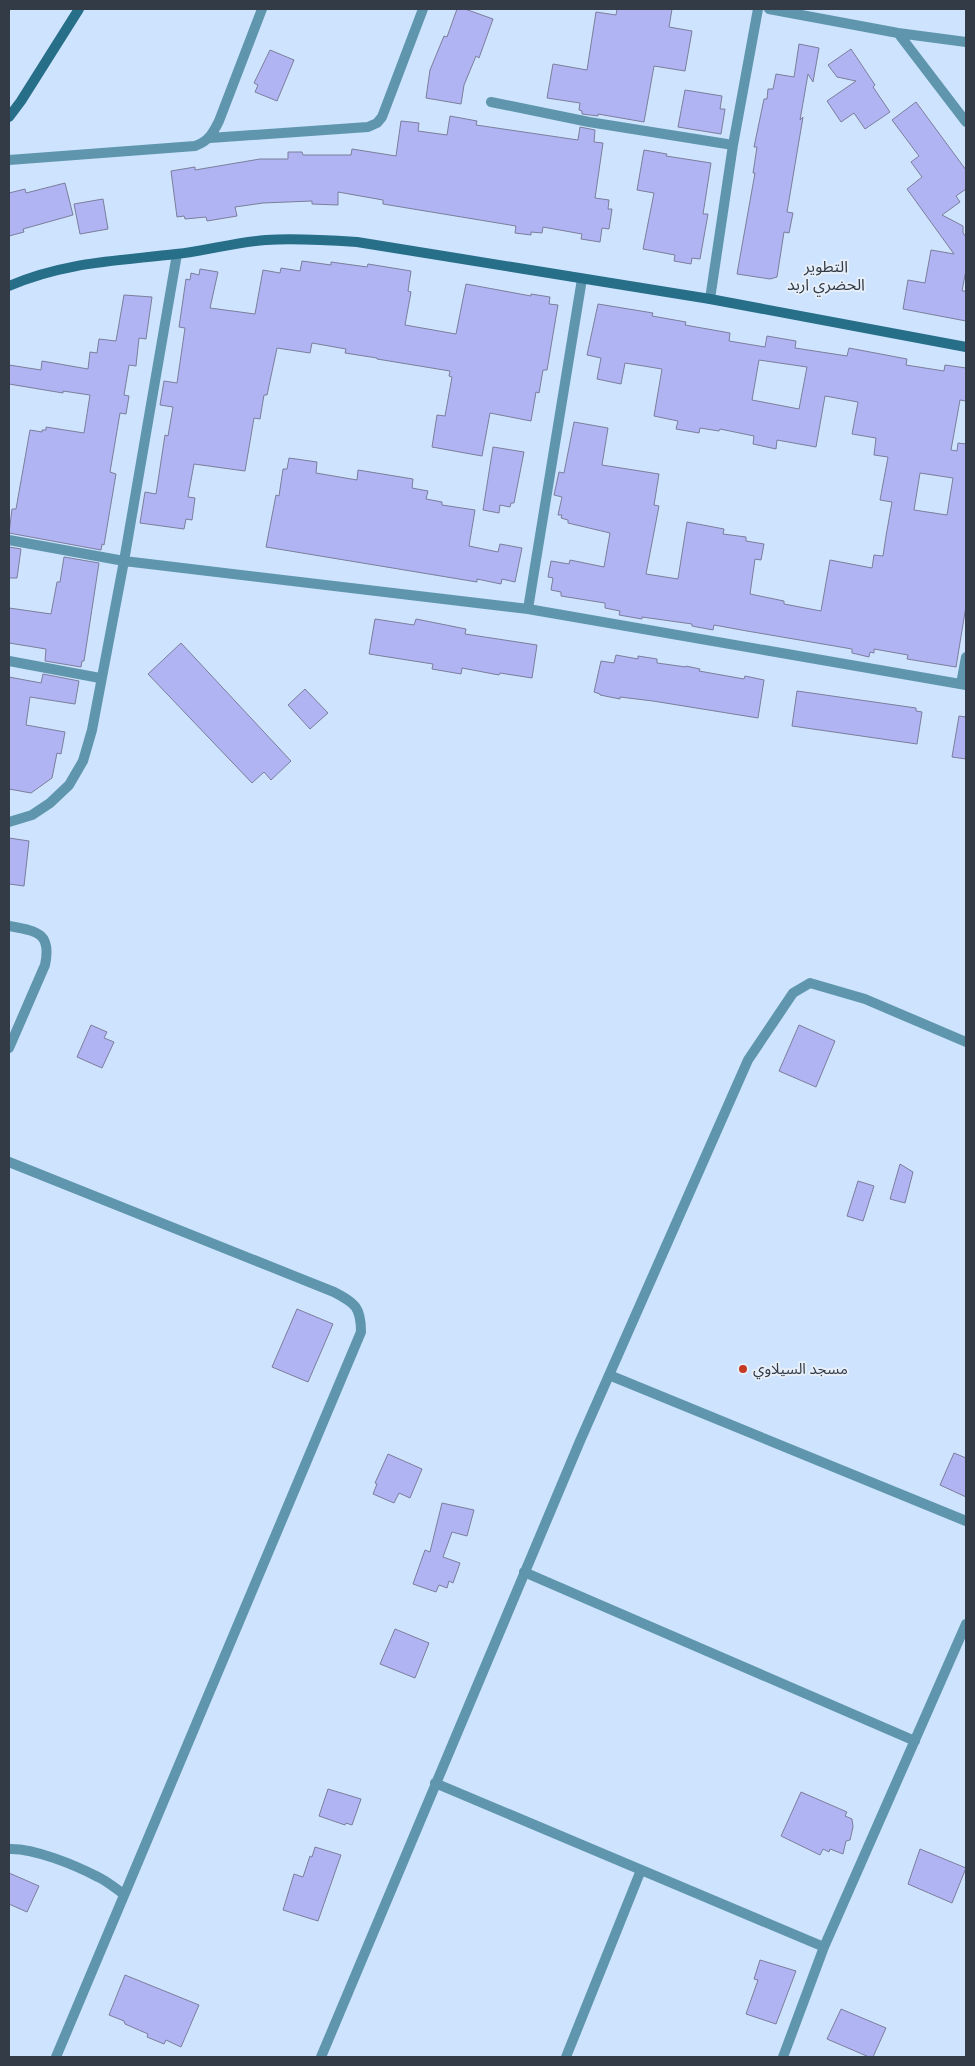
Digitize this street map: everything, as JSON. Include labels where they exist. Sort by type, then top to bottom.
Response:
[{"type":"street","points":[[9,117],[79,9]]},
{"type":"street","points":[[210,138],[219,121],[262,9]]},
{"type":"street","points":[[9,160],[195,146],[210,138],[368,127],[377,123],[382,117],[423,9]]},
{"type":"street","points":[[710,299],[733,145],[758,9]]},
{"type":"street","points":[[769,9],[898,33],[966,42]]},
{"type":"street","points":[[898,33],[966,122]]},
{"type":"street","points":[[491,102],[589,122],[733,145]]},
{"type":"street","points":[[9,286],[31,276],[102,261],[178,254],[257,241],[304,238],[357,242],[710,299],[966,347]]},
{"type":"street","points":[[9,822],[32,815],[50,803],[69,785],[83,761],[92,730],[100,678],[124,560],[178,254]]},
{"type":"street","points":[[528,609],[582,279]]},
{"type":"street","points":[[9,540],[124,560],[528,609],[964,685],[966,657]]},
{"type":"street","points":[[9,661],[100,678]]},
{"type":"street","points":[[9,926],[31,930],[41,935],[47,944],[48,952],[46,965],[9,1048]]},
{"type":"street","points":[[322,2057],[524,1572],[748,1060],[793,994],[810,983],[865,998],[966,1042]]},
{"type":"street","points":[[9,1162],[334,1292],[351,1301],[358,1309],[361,1318],[361,1332],[56,2057]]},
{"type":"street","points":[[609,1375],[966,1521]]},
{"type":"street","points":[[524,1572],[915,1741]]},
{"type":"street","points":[[784,2057],[824,1947],[966,1624]]},
{"type":"street","points":[[435,1783],[824,1947]]},
{"type":"street","points":[[9,1849],[46,1856],[82,1870],[99,1877],[124,1894]]},
{"type":"street","points":[[566,2057],[641,1870]]},
{"type":"building","points":[[457,9],[465,9],[493,19],[479,58],[476,56],[464,85],[461,104],[426,98],[430,70],[444,36],[447,37]]},
{"type":"building","points":[[617,9],[672,9],[669,27],[692,31],[685,71],[654,66],[644,122],[598,114],[598,116],[582,114],[582,111],[579,110],[580,103],[547,98],[553,64],[587,70],[596,12],[616,15]]},
{"type":"building","points":[[799,44],[819,48],[813,82],[808,74],[800,120],[803,117],[787,212],[793,213],[789,233],[784,232],[777,277],[770,279],[737,274],[755,173],[753,173],[757,147],[754,147],[764,99],[767,99],[768,89],[773,89],[776,74],[794,77]]},
{"type":"building","points":[[851,49],[890,112],[865,129],[854,113],[841,122],[827,101],[856,81],[837,77],[828,65]]},
{"type":"building","points":[[270,50],[294,60],[277,101],[255,92],[258,85],[254,83]]},
{"type":"building","points":[[685,90],[722,96],[720,109],[725,109],[721,134],[678,127]]},
{"type":"building","points":[[916,102],[966,170],[966,189],[956,196],[960,202],[942,215],[963,226],[963,233],[966,237],[966,270],[962,291],[966,291],[966,321],[903,309],[908,280],[925,283],[931,250],[954,254],[907,189],[922,177],[911,162],[919,156],[892,120]]},
{"type":"building","points":[[450,116],[477,121],[476,125],[578,140],[580,127],[595,130],[594,142],[603,143],[595,198],[609,200],[608,209],[612,209],[609,229],[602,228],[600,242],[581,239],[582,234],[543,227],[542,233],[531,232],[531,235],[515,233],[516,226],[383,204],[383,200],[338,192],[338,205],[312,204],[312,201],[263,203],[235,207],[237,216],[207,221],[206,217],[185,219],[184,216],[177,217],[171,171],[195,167],[195,170],[260,159],[288,159],[288,152],[302,152],[303,155],[351,155],[352,149],[396,156],[401,121],[419,123],[418,131],[447,135]]},
{"type":"building","points":[[644,150],[667,154],[666,156],[711,163],[703,214],[708,214],[700,259],[692,258],[691,264],[674,261],[675,255],[643,249],[654,193],[637,190]]},
{"type":"building","points":[[65,183],[73,215],[23,229],[24,232],[9,236],[9,193],[25,189],[26,193]]},
{"type":"building","points":[[103,199],[108,229],[80,234],[74,204]]},
{"type":"building","points":[[302,261],[331,265],[331,262],[367,267],[368,264],[411,271],[408,291],[411,292],[405,325],[456,334],[466,284],[531,296],[531,294],[550,297],[549,304],[558,305],[547,370],[543,370],[539,393],[536,392],[531,421],[490,413],[482,456],[432,447],[437,415],[445,416],[452,377],[449,376],[450,371],[345,353],[346,349],[312,343],[310,353],[277,348],[267,395],[264,395],[260,419],[254,418],[245,471],[194,464],[188,497],[195,498],[192,520],[186,519],[184,529],[140,523],[145,492],[156,494],[165,435],[168,436],[173,407],[160,405],[164,381],[177,383],[185,328],[179,327],[186,279],[190,280],[191,273],[199,275],[200,269],[218,272],[210,308],[255,314],[263,270],[280,273],[281,268],[300,271]]},
{"type":"building","points":[[124,295],[152,297],[146,339],[139,338],[136,366],[129,365],[124,395],[129,396],[126,414],[120,413],[110,472],[116,474],[104,545],[102,544],[101,550],[9,533],[12,509],[16,509],[30,430],[42,432],[42,430],[46,430],[46,427],[84,433],[90,395],[63,391],[63,393],[9,384],[9,365],[41,370],[42,361],[88,369],[90,352],[97,353],[99,339],[116,341]]},
{"type":"building","points":[[598,304],[653,313],[652,316],[686,322],[685,325],[730,333],[729,341],[765,347],[767,336],[796,341],[795,348],[847,356],[849,348],[907,359],[906,365],[944,371],[945,365],[966,368],[966,401],[960,400],[951,450],[957,451],[958,443],[966,444],[966,606],[956,667],[907,659],[908,655],[874,649],[874,653],[870,652],[869,657],[852,653],[852,649],[714,625],[713,630],[692,626],[692,624],[619,615],[620,611],[605,608],[605,603],[561,596],[561,592],[551,590],[553,578],[548,577],[551,561],[569,564],[570,560],[604,567],[610,533],[568,523],[568,520],[561,518],[562,515],[558,515],[562,497],[554,495],[559,472],[564,473],[574,422],[608,428],[602,465],[659,474],[654,505],[659,506],[646,574],[678,579],[687,522],[724,529],[723,534],[746,537],[746,541],[764,544],[761,560],[755,559],[750,594],[784,601],[784,604],[821,611],[830,560],[872,568],[874,555],[883,556],[892,502],[880,500],[888,457],[874,455],[876,438],[852,434],[858,402],[825,396],[816,447],[777,440],[776,449],[753,444],[754,436],[720,429],[719,431],[700,428],[699,433],[676,429],[678,421],[654,416],[662,369],[625,363],[621,384],[597,379],[601,358],[587,355]],"holes":[[[759,360],[807,367],[799,409],[752,400]],[[920,473],[953,478],[947,515],[914,510]]]},
{"type":"building","points":[[493,447],[524,452],[514,503],[511,503],[510,507],[500,505],[499,513],[483,510]]},
{"type":"building","points":[[289,458],[317,462],[316,473],[357,480],[358,470],[413,479],[412,488],[428,491],[426,499],[442,502],[442,505],[475,510],[469,546],[498,552],[500,544],[522,548],[515,582],[502,579],[501,584],[477,579],[477,582],[266,547],[276,495],[279,496],[283,469],[287,469]]},
{"type":"building","points":[[9,547],[21,549],[17,578],[9,578]]},
{"type":"building","points":[[64,557],[99,563],[84,661],[82,661],[81,667],[45,661],[46,649],[9,643],[9,608],[51,614],[57,582],[60,582]]},
{"type":"building","points":[[375,619],[414,625],[416,619],[466,629],[465,634],[537,645],[532,678],[500,673],[499,675],[462,668],[461,674],[432,669],[433,664],[369,654]]},
{"type":"building","points":[[181,643],[291,761],[271,780],[264,772],[252,783],[148,674]]},
{"type":"building","points":[[616,655],[638,659],[638,656],[657,659],[657,663],[686,666],[700,669],[699,671],[744,679],[745,676],[764,680],[758,718],[653,701],[620,697],[620,699],[600,695],[594,692],[601,661],[614,663]]},
{"type":"building","points":[[43,674],[79,681],[75,704],[30,697],[26,725],[65,732],[61,754],[57,753],[52,778],[31,793],[9,789],[9,677],[41,683]]},
{"type":"building","points":[[305,689],[328,713],[310,729],[288,705]]},
{"type":"building","points":[[797,691],[916,708],[916,711],[922,712],[917,744],[792,726]]},
{"type":"building","points":[[959,716],[966,717],[966,759],[952,757]]},
{"type":"building","points":[[9,838],[29,841],[24,886],[9,884]]},
{"type":"building","points":[[91,1025],[107,1032],[104,1038],[114,1042],[102,1068],[77,1057]]},
{"type":"building","points":[[799,1025],[835,1041],[816,1087],[779,1071]]},
{"type":"building","points":[[900,1164],[913,1172],[905,1203],[890,1199]]},
{"type":"building","points":[[858,1181],[874,1186],[863,1221],[847,1216]]},
{"type":"building","points":[[297,1309],[333,1324],[308,1382],[272,1367]]},
{"type":"building","points":[[954,1453],[966,1458],[966,1497],[940,1485]]},
{"type":"building","points":[[388,1454],[422,1469],[410,1498],[399,1493],[394,1503],[373,1494],[377,1484],[375,1483]]},
{"type":"building","points":[[442,1503],[474,1510],[467,1536],[452,1532],[443,1557],[460,1563],[453,1583],[449,1581],[447,1588],[439,1585],[436,1592],[413,1584],[425,1550],[430,1552]]},
{"type":"building","points":[[395,1629],[429,1643],[415,1678],[380,1664]]},
{"type":"building","points":[[328,1789],[361,1799],[352,1825],[346,1823],[345,1825],[319,1816]]},
{"type":"building","points":[[801,1792],[847,1812],[845,1816],[852,1819],[853,1827],[850,1840],[846,1841],[843,1854],[830,1849],[829,1852],[823,1849],[820,1855],[781,1836]]},
{"type":"building","points":[[315,1847],[341,1855],[318,1921],[283,1910],[294,1874],[303,1877]]},
{"type":"building","points":[[920,1849],[966,1868],[952,1903],[908,1884]]},
{"type":"building","points":[[9,1873],[39,1886],[27,1912],[9,1904]]},
{"type":"building","points":[[760,1960],[796,1971],[776,2024],[746,2014],[758,1980],[754,1979]]},
{"type":"building","points":[[125,1975],[199,2005],[181,2047],[166,2040],[164,2044],[147,2037],[148,2034],[109,2015]]},
{"type":"building","points":[[841,2009],[886,2028],[873,2057],[827,2039]]},
{"type":"place","name":"مسجد السيلاوي","points":[[743,1369]]},
{"type":"district","name":"التطوير الحضري اربد","points":[[826,275]]}]
